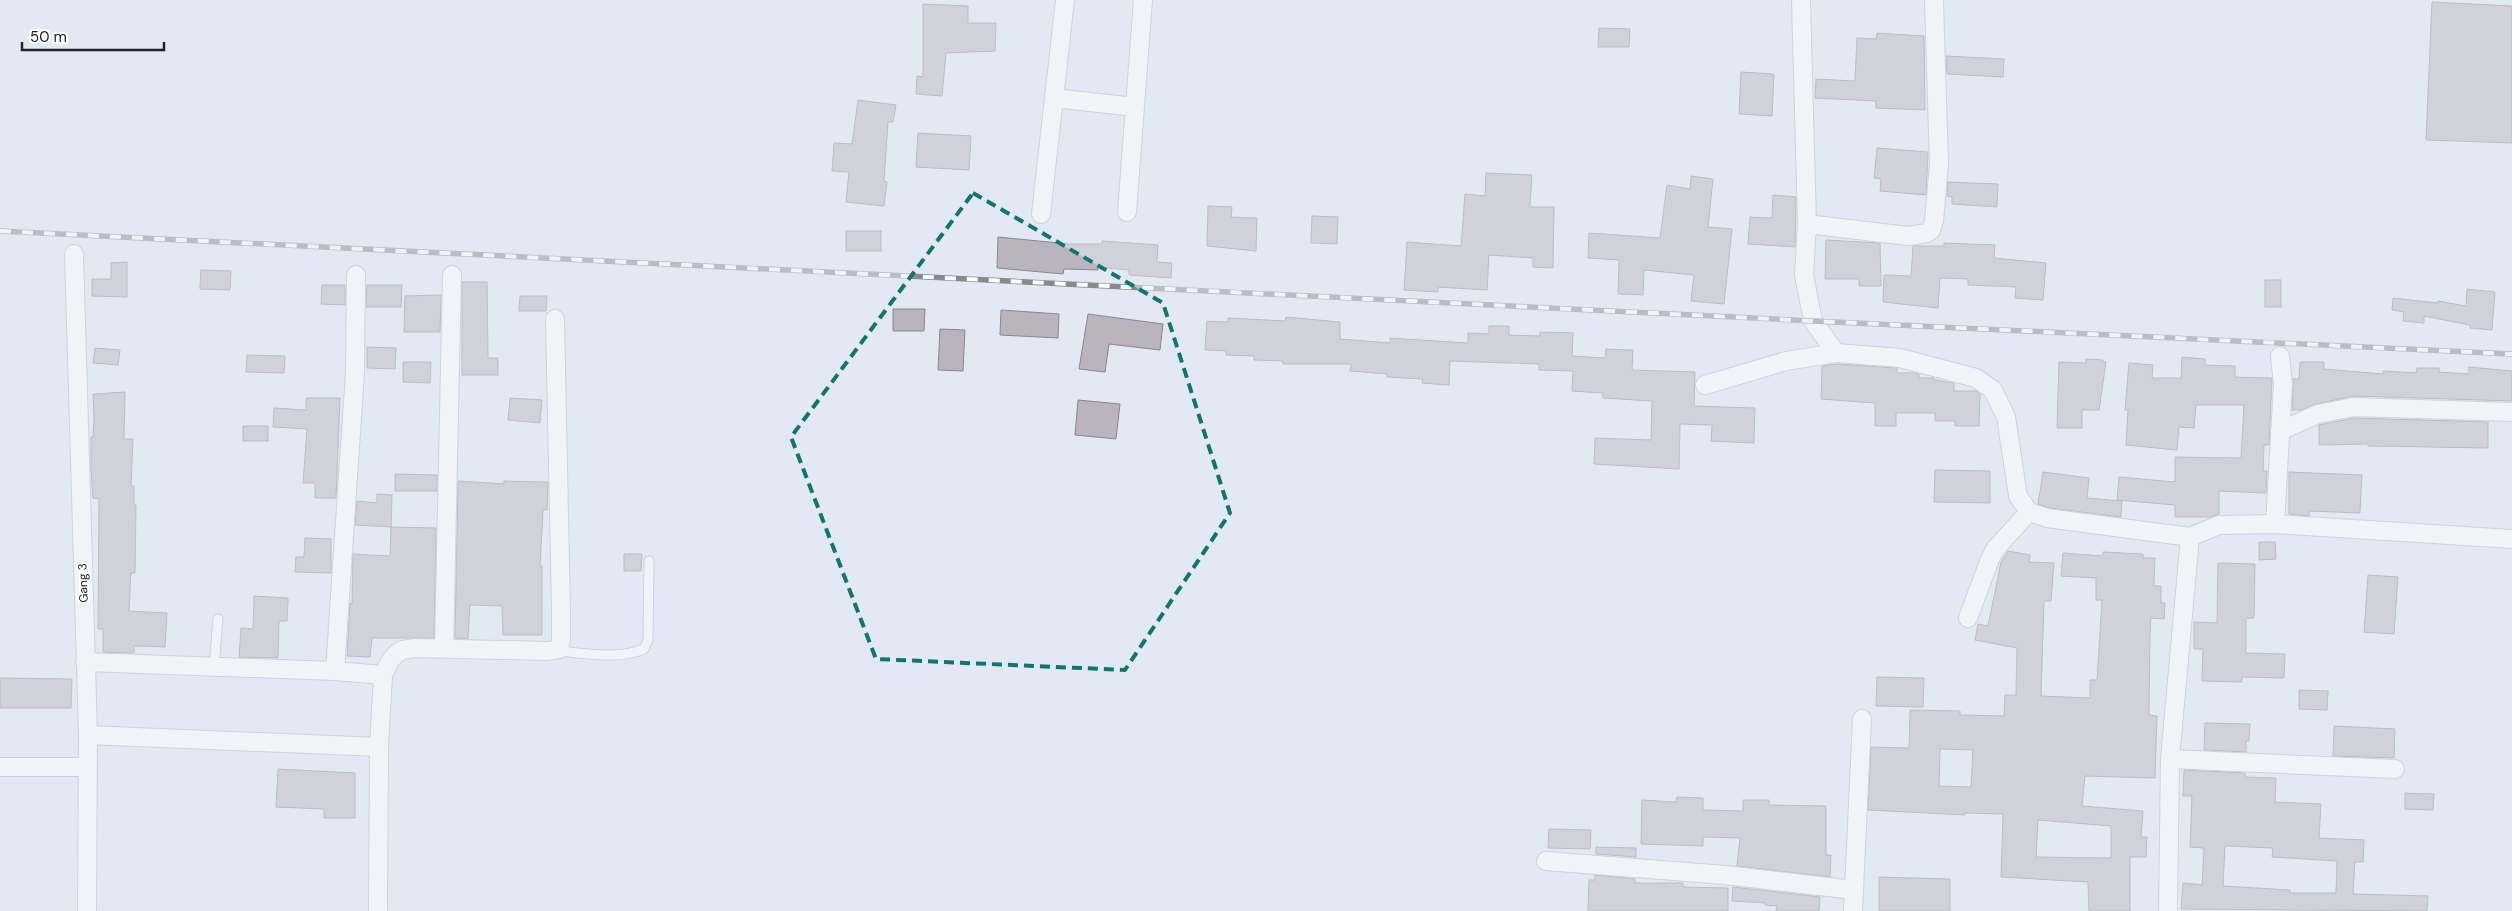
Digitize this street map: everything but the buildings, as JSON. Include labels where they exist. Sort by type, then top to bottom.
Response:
[{"type":"street","points":[[1041,214],[1065,0]]},
{"type":"street","points":[[1127,212],[1143,0]]},
{"type":"street","points":[[1801,0],[1807,224],[1804,276],[1813,322],[1836,353]]},
{"type":"street","points":[[1807,224],[1908,236],[1923,236],[1931,230],[1934,221],[1939,165],[1934,0]]},
{"type":"street","points":[[1054,98],[1135,107]]},
{"type":"street","name":"Gang 3","points":[[74,254],[88,735],[87,911]]},
{"type":"street","points":[[335,671],[354,381],[356,275]]},
{"type":"street","points":[[444,647],[452,275]]},
{"type":"street","points":[[378,911],[379,747],[383,675],[390,661],[402,650],[444,647],[554,651],[559,649],[562,640],[556,319]]},
{"type":"street","points":[[1705,385],[1786,361],[1836,353],[1900,358],[1976,378],[1993,390],[2006,418],[2018,496],[2029,512],[2047,518],[2190,538],[2219,525],[2275,524],[2512,539]]},
{"type":"street","points":[[2275,524],[2283,384],[2280,356]]},
{"type":"street","points":[[2280,431],[2318,414],[2353,407],[2512,412]]},
{"type":"street","points":[[1968,618],[1990,558],[1996,548],[2029,512]]},
{"type":"street","points":[[2168,911],[2170,759],[2190,538]]},
{"type":"street","points":[[85,662],[335,671],[383,675]]},
{"type":"street","points":[[1853,911],[1862,719]]},
{"type":"street","points":[[88,735],[379,747]]},
{"type":"street","points":[[2170,759],[2395,768]]},
{"type":"street","points":[[0,767],[87,767]]},
{"type":"street","points":[[1546,861],[1725,875],[1854,890]]},
{"type":"lane","points":[[554,651],[615,655],[628,654],[644,649],[648,640],[649,561]]},
{"type":"lane","points":[[214,666],[218,619]]},
{"type":"highlighted area","points":[[973,193],[1163,303],[1230,513],[1125,670],[876,659],[791,437]]},
{"type":"railway","points":[[0,231],[2512,354]]}]
